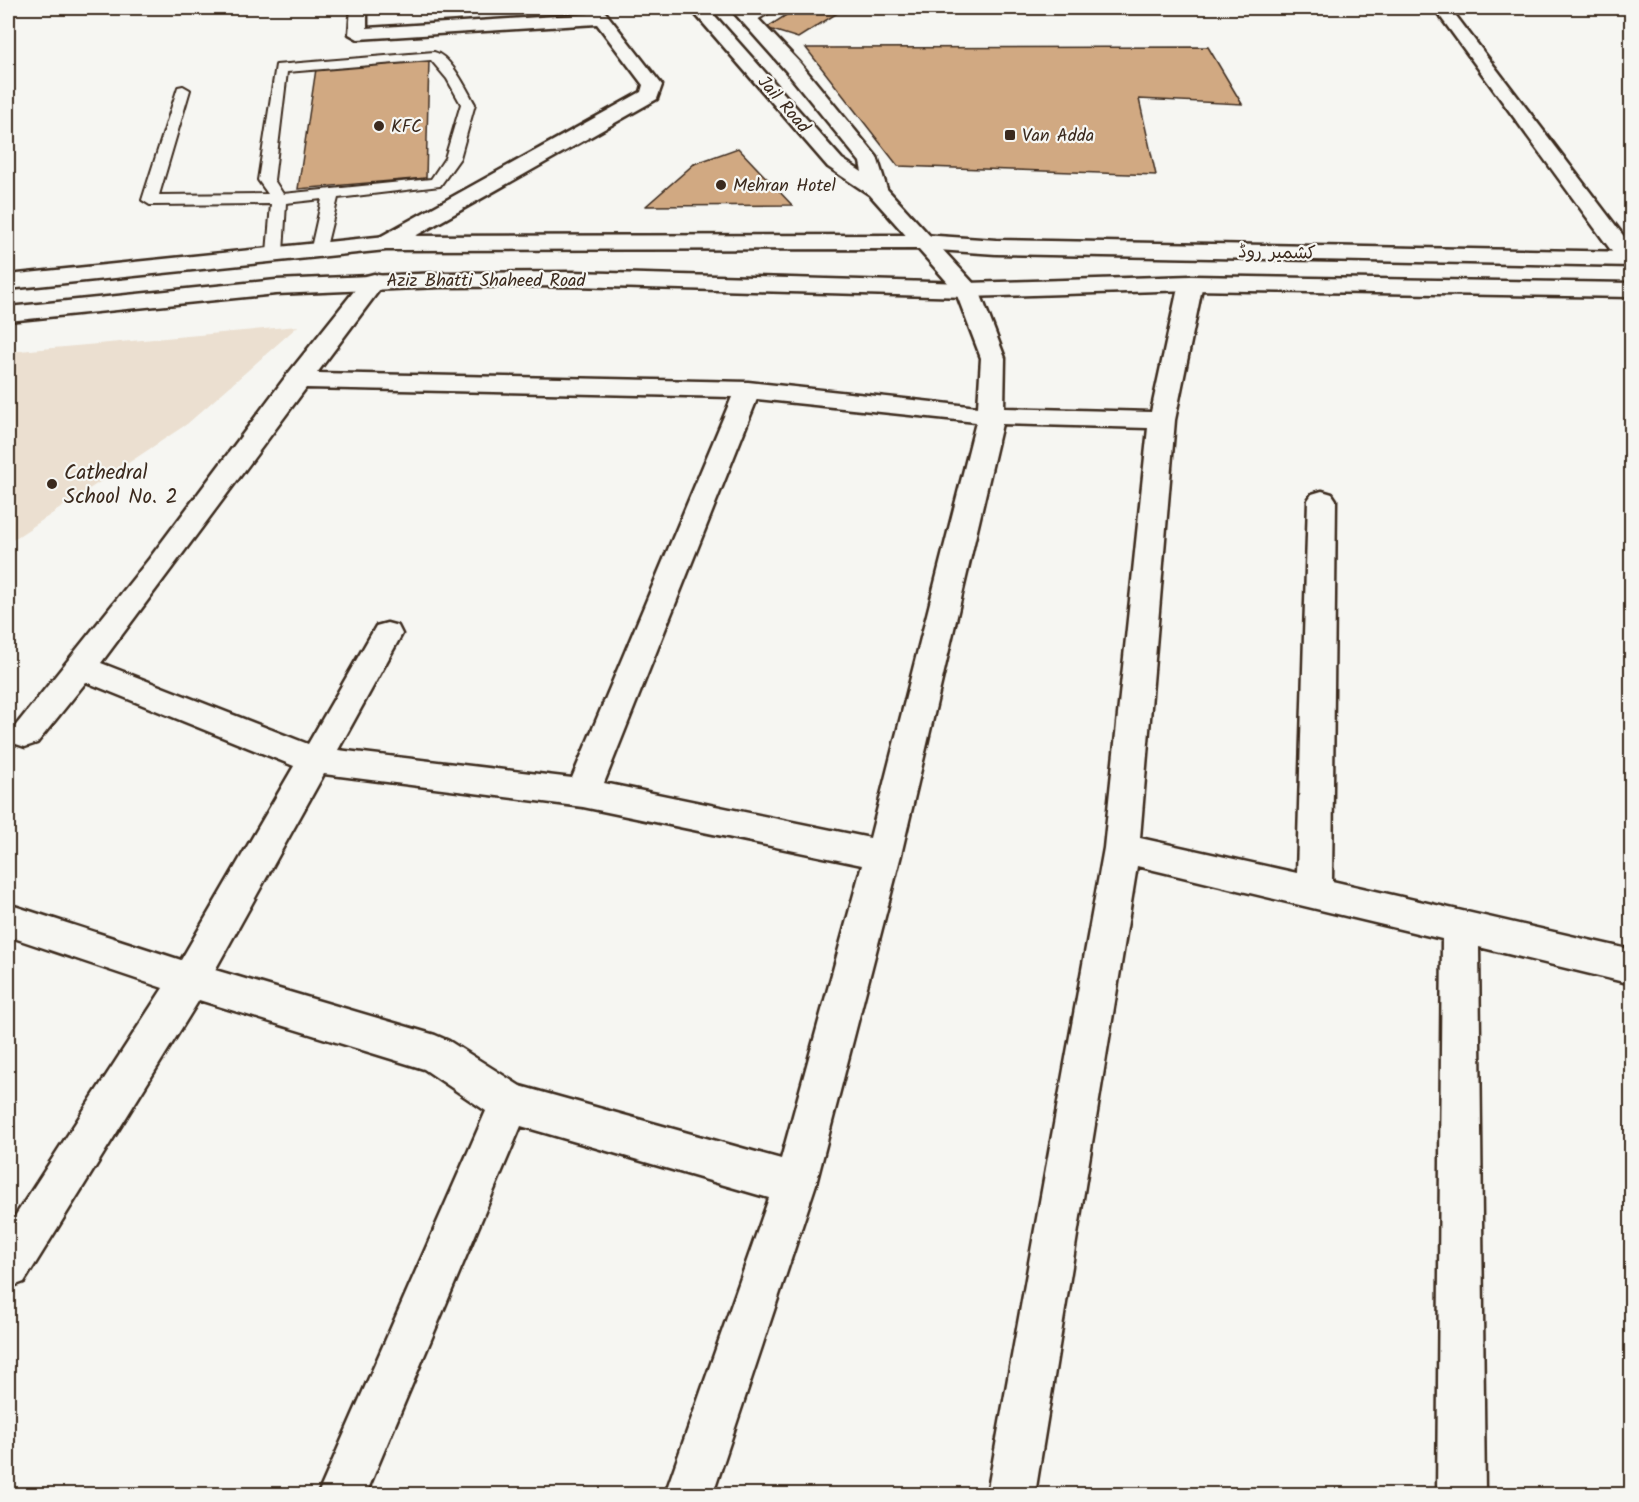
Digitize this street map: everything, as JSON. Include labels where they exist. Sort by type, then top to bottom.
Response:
[{"type":"street","points":[[359,8],[358,33],[597,13],[653,85],[650,95],[386,243]]},
{"type":"street","name":"Jail Road","points":[[699,8],[835,164],[877,191],[967,290]]},
{"type":"street","points":[[1442,8],[1630,259]]},
{"type":"street","points":[[723,35],[744,14]]},
{"type":"street","name":"Jail Road","points":[[744,14],[793,67],[870,161],[877,191]]},
{"type":"street","name":"کشمیر روڈ","points":[[923,242],[1008,247],[1630,259]]},
{"type":"street","name":"Aziz Bhatti Shaheed Road","points":[[8,282],[319,248],[386,243],[923,242]]},
{"type":"street","name":"Aziz Bhatti Shaheed Road","points":[[8,314],[276,287],[374,281],[573,279],[967,290]]},
{"type":"street","points":[[25,734],[81,668],[296,381],[374,281]]},
{"type":"street","points":[[1011,1494],[1122,848],[1162,420],[1191,283]]},
{"type":"street","name":"کشمیر روڈ","points":[[967,290],[1191,283],[1632,290]]},
{"type":"street","points":[[689,1494],[795,1184],[883,855],[991,416],[993,358],[967,290]]},
{"type":"street","points":[[296,381],[748,390],[991,416],[1162,420]]},
{"type":"street","points":[[583,793],[748,390]]},
{"type":"street","points":[[1314,893],[1322,500]]},
{"type":"street","points":[[8,1266],[190,980],[387,634]]},
{"type":"street","points":[[81,668],[314,760],[583,793],[883,855]]},
{"type":"street","points":[[1122,848],[1460,925],[1632,967]]},
{"type":"street","points":[[8,920],[190,980],[435,1054],[510,1103],[795,1184]]},
{"type":"street","points":[[1460,925],[1461,1494]]},
{"type":"street","points":[[342,1494],[510,1103]]},
{"type":"lane","points":[[744,14],[771,8]]},
{"type":"lane","points":[[183,90],[150,200],[279,199],[435,183],[442,178],[450,162],[468,104],[453,78],[434,56],[281,68],[266,180],[279,199],[275,253]]},
{"type":"lane","points":[[319,248],[331,193]]},
{"type":"shaded area","name":"Cathedral School No. 2","points":[[298,326],[187,424],[8,543],[8,352]]},
{"type":"building","points":[[797,8],[821,8],[839,12],[798,38],[766,28]]},
{"type":"building","name":"Van Adda","points":[[1208,47],[1242,104],[1139,99],[1156,175],[898,166],[806,48]]},
{"type":"building","points":[[429,60],[426,178],[298,189],[316,69]]},
{"type":"building","name":"Mehran Hotel","points":[[738,148],[792,205],[646,206],[694,164]]},
{"type":"place","name":"KFC","points":[[379,126]]},
{"type":"place","name":"Van Adda","points":[[1010,135]]},
{"type":"place","name":"Mehran Hotel","points":[[721,185]]},
{"type":"place","name":"Cathedral School No. 2","points":[[52,484]]}]
